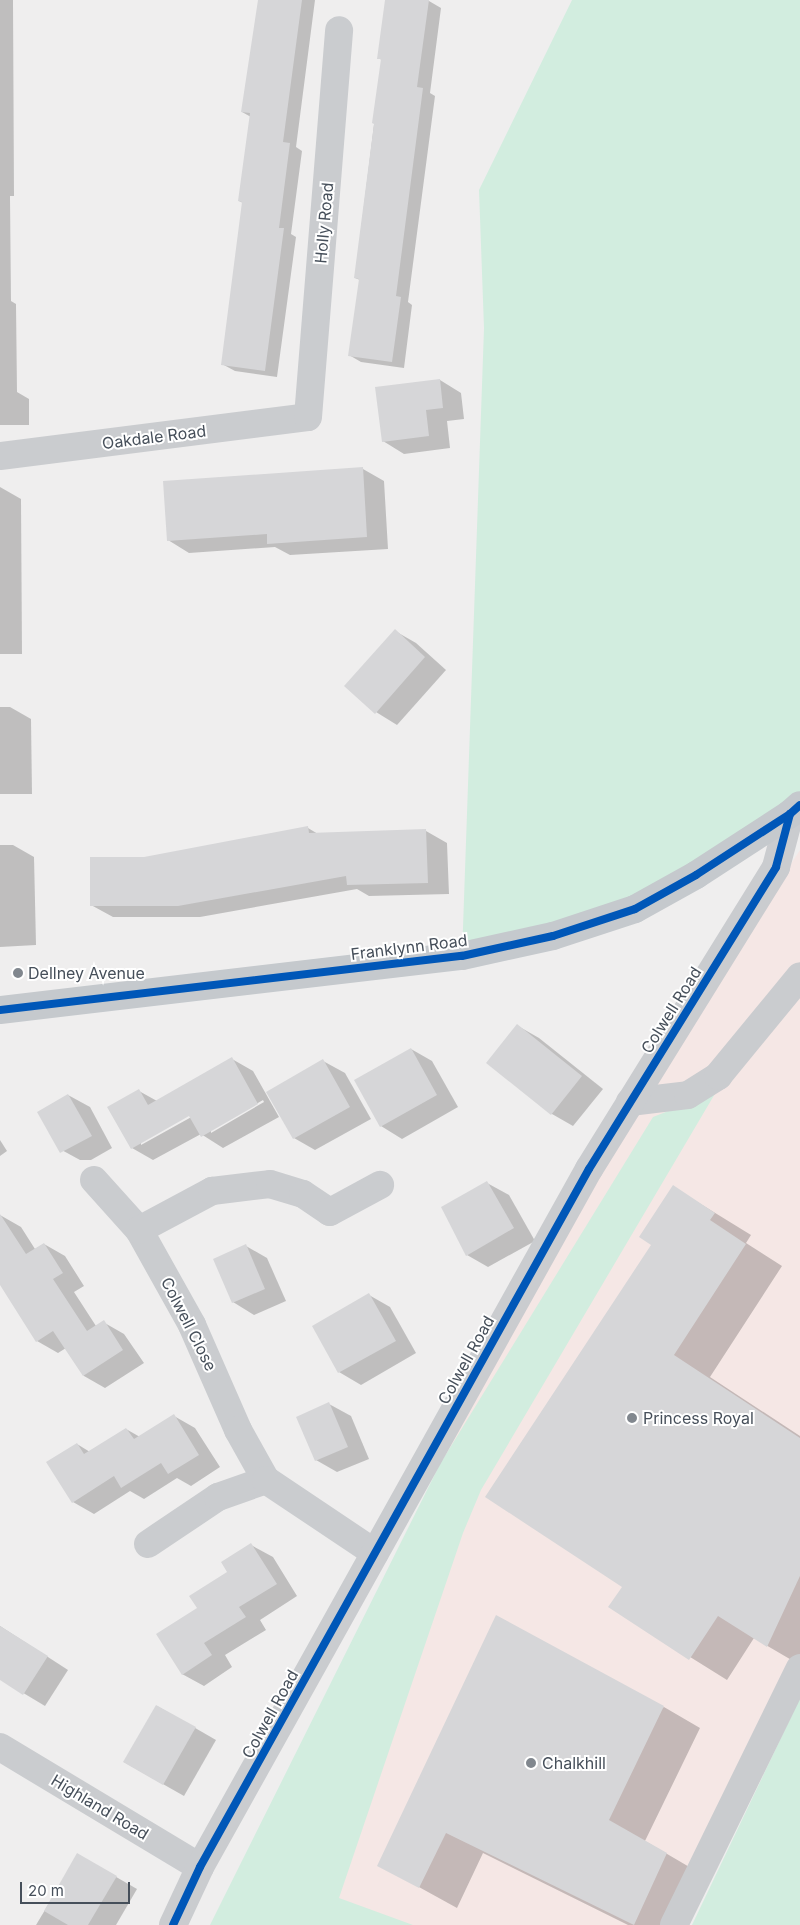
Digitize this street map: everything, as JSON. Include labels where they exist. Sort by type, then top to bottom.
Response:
[{"type":"main road","name":"Franklynn Road","points":[[0,1010],[462,956],[553,936],[635,909],[696,875],[795,809]]},
{"type":"street","name":"Holly Road","points":[[308,417],[339,30]]},
{"type":"street","name":"Oakdale Road","points":[[0,456],[308,417]]},
{"type":"street","name":"Colwell Road","points":[[173,1925],[200,1867],[589,1169],[776,867],[795,809]]},
{"type":"street","points":[[630,1102],[688,1095],[718,1076],[800,976]]},
{"type":"street","name":"Colwell Close","points":[[94,1180],[139,1230],[192,1325],[238,1430],[266,1480],[375,1553]]},
{"type":"street","points":[[139,1230],[212,1191],[270,1184],[303,1194],[330,1212],[380,1185]]},
{"type":"street","points":[[148,1544],[218,1497],[266,1480]]},
{"type":"street","points":[[674,1925],[800,1668]]},
{"type":"street","name":"Highland Road","points":[[0,1747],[200,1867]]},
{"type":"shaded area","name":"Princess Royal","points":[[800,850],[800,1668],[674,1925],[374,1925],[232,1883],[589,1169]]},
{"type":"green space","points":[[572,0],[800,0],[800,805],[635,909],[462,956],[484,328],[479,190]]},
{"type":"green space","points":[[716,1092],[481,1490],[463,1533],[339,1898],[413,1925],[210,1925],[440,1464],[653,1117]]},
{"type":"green space","points":[[800,1698],[800,1925],[692,1925]]},
{"type":"building","points":[[258,0],[302,0],[283,142],[290,143],[279,228],[284,228],[265,371],[221,365],[242,202],[238,201],[250,113],[241,112]]},
{"type":"building","points":[[385,0],[429,0],[417,87],[423,88],[396,296],[401,297],[392,362],[348,356],[359,279],[354,278],[374,124],[372,123],[381,59],[377,59]]},
{"type":"building","points":[[440,379],[443,408],[426,410],[429,436],[382,442],[375,387]]},
{"type":"building","points":[[363,467],[367,537],[267,544],[267,534],[167,541],[163,481]]},
{"type":"building","points":[[395,629],[425,657],[375,714],[344,686]]},
{"type":"building","points":[[308,826],[309,833],[426,829],[428,883],[347,885],[346,876],[178,906],[90,906],[90,857],[144,857]]},
{"type":"building","points":[[517,1024],[582,1076],[551,1115],[486,1063]]},
{"type":"building","points":[[411,1048],[437,1095],[380,1127],[354,1080]]},
{"type":"building","points":[[232,1057],[258,1104],[201,1137],[189,1116],[131,1149],[107,1107],[139,1089],[148,1105]]},
{"type":"building","points":[[323,1059],[350,1107],[293,1139],[266,1092]]},
{"type":"building","points":[[68,1094],[92,1136],[60,1153],[37,1112]]},
{"type":"building","points":[[487,1181],[514,1228],[466,1256],[441,1207]]},
{"type":"building","points":[[673,1185],[715,1213],[710,1220],[746,1244],[674,1355],[800,1438],[800,1576],[767,1647],[718,1616],[689,1660],[608,1607],[622,1587],[485,1497],[651,1245],[639,1237]]},
{"type":"building","points":[[0,1214],[26,1254],[44,1243],[63,1273],[53,1279],[87,1331],[104,1320],[123,1350],[83,1376],[53,1331],[36,1342],[0,1285]]},
{"type":"building","points":[[246,1244],[265,1289],[232,1303],[213,1259]]},
{"type":"building","points":[[369,1293],[396,1341],[338,1373],[312,1326]]},
{"type":"building","points":[[329,1402],[348,1447],[315,1461],[296,1417]]},
{"type":"building","points":[[174,1414],[199,1455],[168,1474],[161,1463],[121,1488],[114,1476],[72,1503],[46,1462],[77,1443],[84,1454],[126,1428],[134,1439]]},
{"type":"building","points":[[251,1543],[277,1584],[239,1607],[246,1617],[204,1643],[212,1655],[182,1675],[156,1634],[197,1608],[189,1596],[227,1572],[221,1562]]},
{"type":"building","name":"Chalkhill","points":[[496,1615],[664,1706],[609,1820],[667,1853],[634,1925],[446,1833],[419,1888],[377,1866]]},
{"type":"building","points":[[0,1626],[48,1656],[23,1695],[0,1680]]},
{"type":"building","points":[[156,1705],[196,1727],[163,1785],[123,1762]]},
{"type":"building","points":[[77,1853],[117,1876],[88,1925],[68,1925],[44,1911]]},
{"type":"cycle path","points":[[0,1010],[462,956],[553,936],[635,909],[696,875],[790,814],[800,805]]},
{"type":"cycle path","points":[[173,1925],[200,1867],[589,1169],[776,867],[790,814]]},
{"type":"place","name":"Dellney Avenue","points":[[18,973]]},
{"type":"place","name":"Princess Royal","points":[[632,1418]]},
{"type":"place","name":"Chalkhill","points":[[531,1763]]}]
